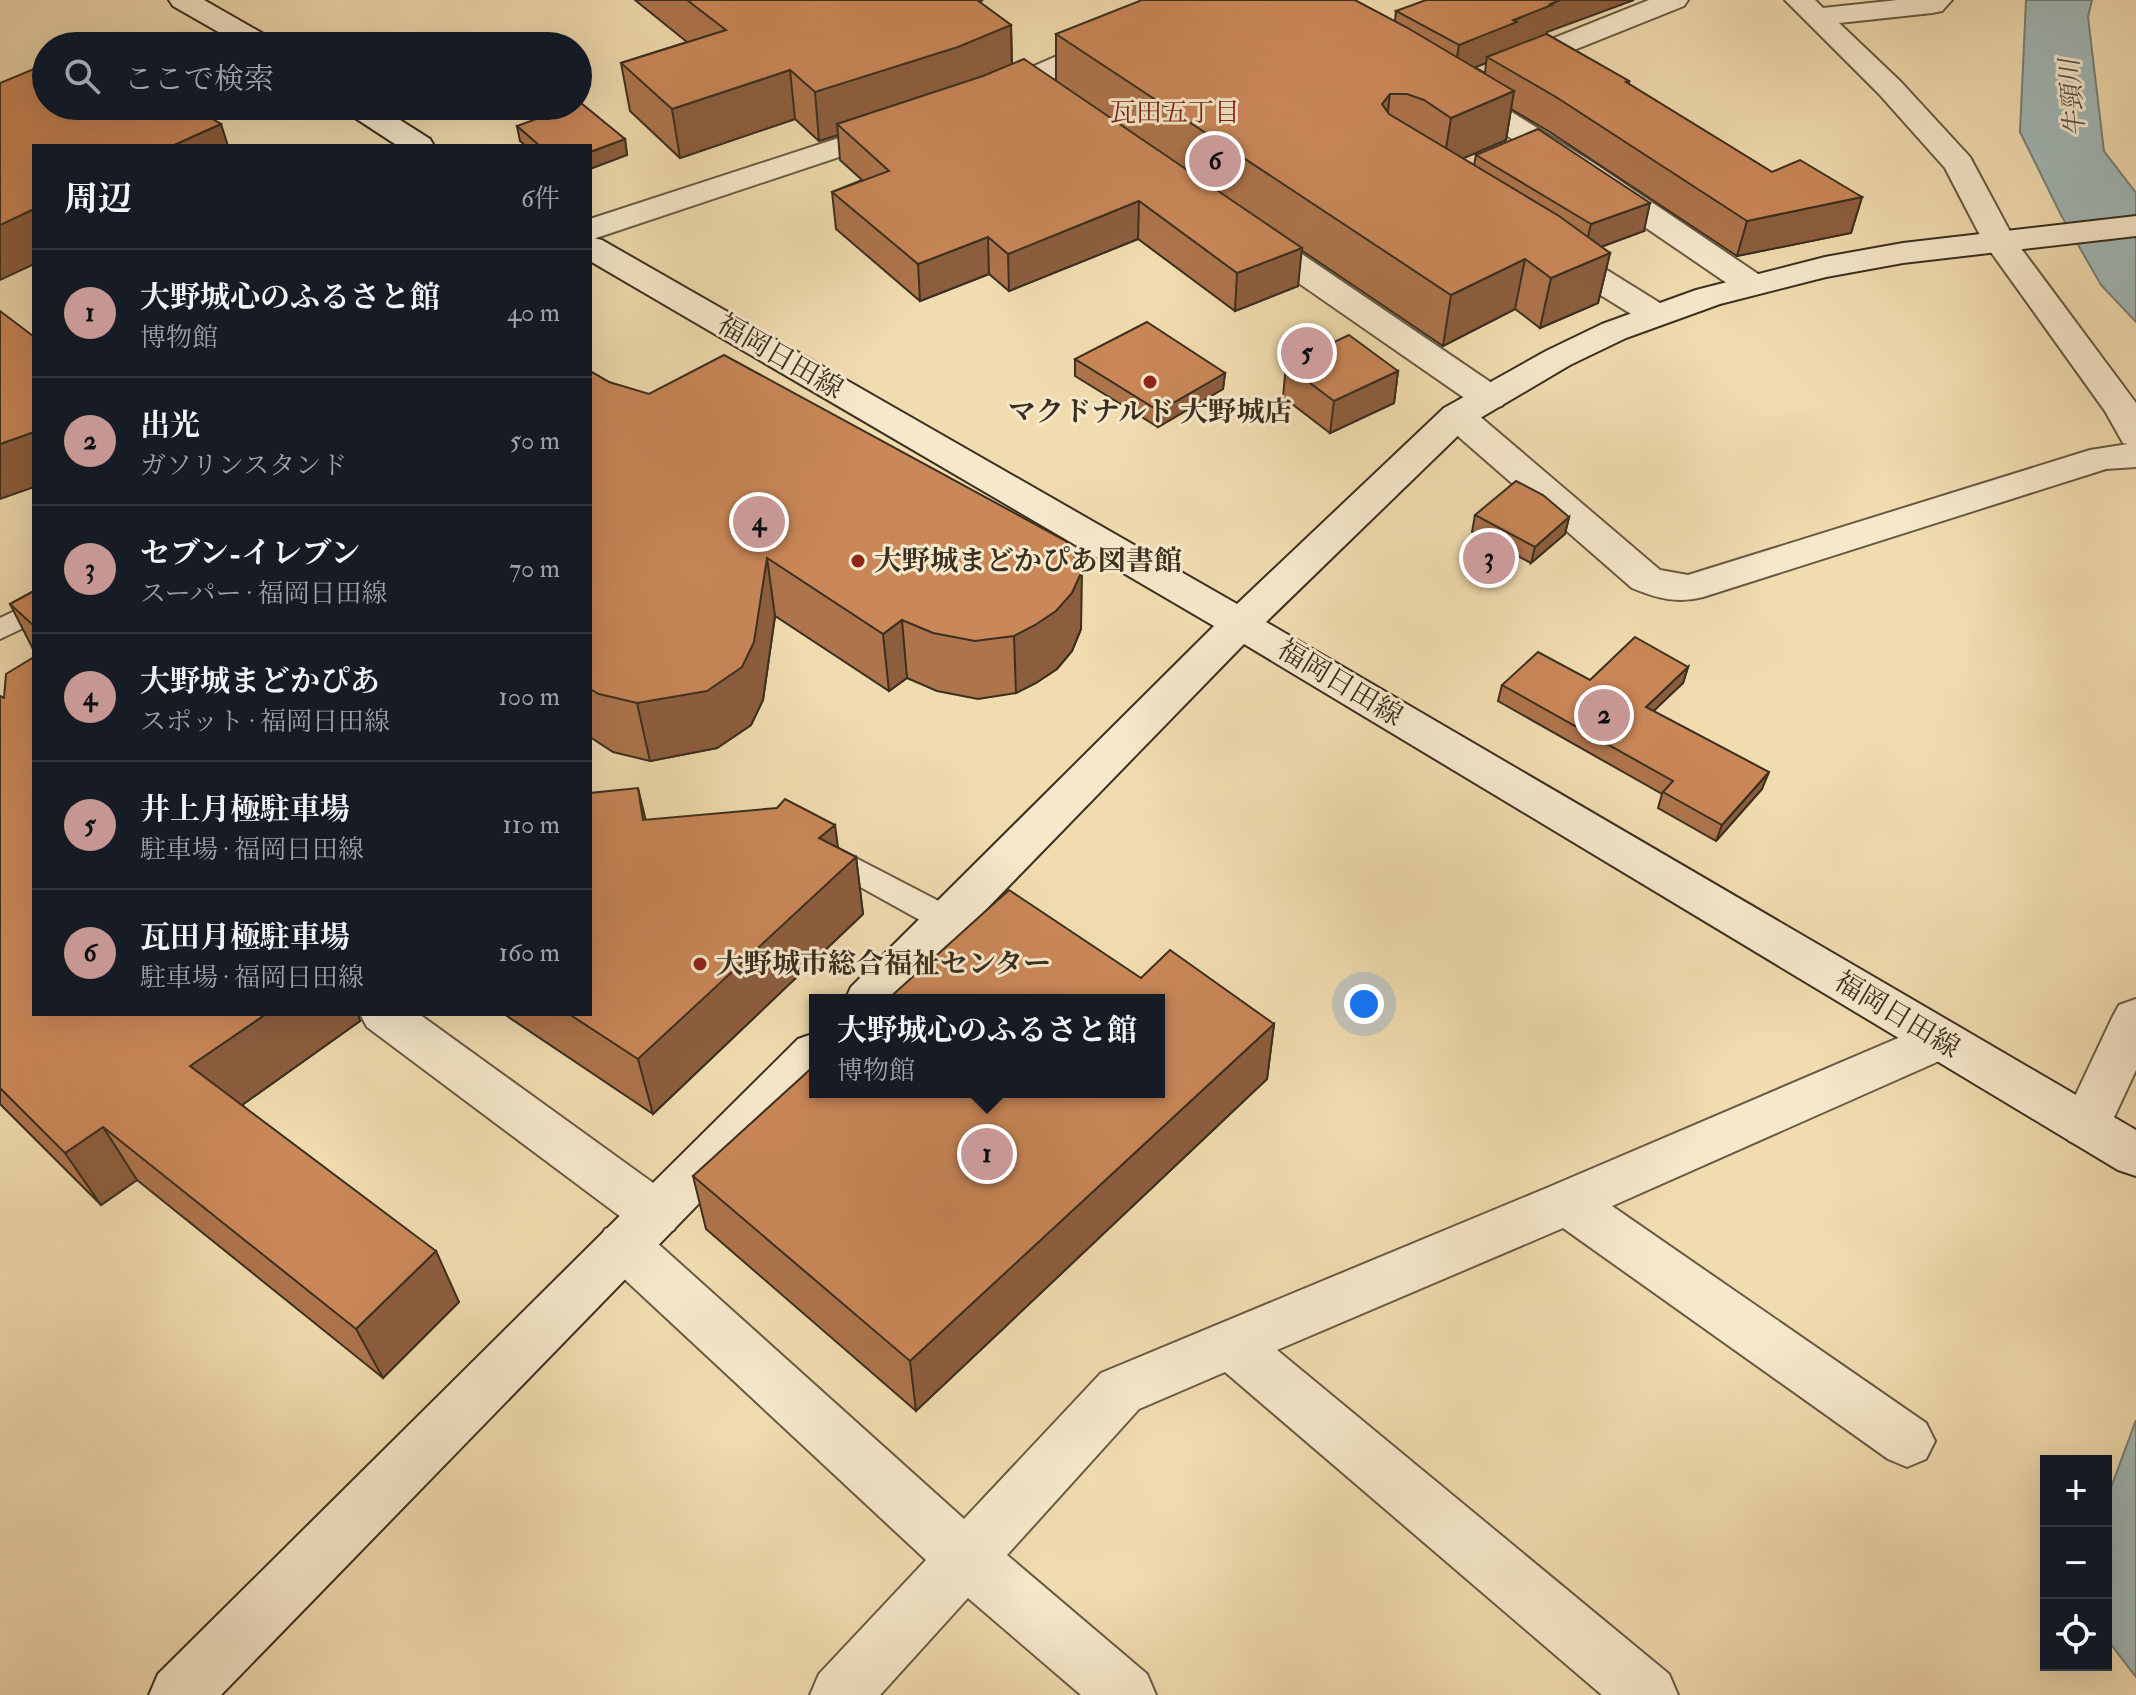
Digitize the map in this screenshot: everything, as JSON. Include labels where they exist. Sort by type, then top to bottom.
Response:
[{"type":"street","points":[[183,0],[239,32]]},
{"type":"street","points":[[959,108],[1039,88],[1211,0]]},
{"type":"street","points":[[1674,0],[1442,82],[1524,147],[1752,285]]},
{"type":"street","points":[[1808,8],[1932,5],[1938,0]]},
{"type":"street","points":[[1808,8],[1890,88],[1959,164],[2015,239],[2136,435]]},
{"type":"street","points":[[379,120],[416,144]]},
{"type":"street","points":[[595,251],[920,121]]},
{"type":"street","points":[[1219,212],[1473,407],[1646,579],[1667,587],[1689,588],[2103,458],[2136,455]]},
{"type":"street","points":[[874,994],[1240,624],[1473,407],[1558,358],[1614,331],[1752,285],[1903,253],[2136,226]]},
{"type":"street","points":[[1522,232],[1656,315]]},
{"type":"street","name":"福岡日田線","points":[[595,251],[1240,624],[2136,1155]]},
{"type":"street","points":[[386,1016],[639,1230],[966,1558],[1126,1695]]},
{"type":"street","points":[[2086,1126],[2136,1018]]},
{"type":"street","points":[[840,1695],[1120,1391],[1567,1203],[1938,1040]]},
{"type":"street","points":[[179,1695],[809,1059]]},
{"type":"street","points":[[1567,1203],[1907,1441]]},
{"type":"street","points":[[1233,1346],[1648,1695]]},
{"type":"lane","points":[[0,630],[32,612]]},
{"type":"lane","points":[[799,839],[947,920]]},
{"type":"water","name":"牛頸川","points":[[2026,0],[2092,0],[2088,17],[2104,151],[2136,193],[2136,322],[2101,285],[2061,215],[2020,132]]},
{"type":"water","points":[[2136,1420],[2136,1677],[2112,1646],[2112,1485]]},
{"type":"building","points":[[687,0],[977,0],[1011,25],[958,47],[815,92],[790,70],[672,109],[621,63],[726,30]]},
{"type":"building","points":[[1142,0],[1355,0],[1406,27],[1514,91],[1451,118],[1424,100],[1407,94],[1390,94],[1382,104],[1389,114],[1559,216],[1610,253],[1551,278],[1525,259],[1451,295],[1056,34]]},
{"type":"building","points":[[1426,0],[1560,0],[1513,20],[1517,22],[1459,45],[1396,11]]},
{"type":"building","points":[[1546,34],[1629,81],[1626,82],[1772,172],[1800,160],[1862,197],[1747,221],[1556,97],[1487,57]]},
{"type":"building","points":[[1024,59],[1302,248],[1237,273],[1139,201],[1008,254],[988,237],[918,264],[832,192],[889,171],[837,124],[983,76]]},
{"type":"building","points":[[32,70],[32,120],[214,120],[221,124],[176,144],[32,144],[32,210],[0,225],[0,83]]},
{"type":"building","points":[[592,112],[625,139],[592,151],[592,144],[538,144],[517,126],[533,120],[592,120]]},
{"type":"building","points":[[1538,129],[1650,203],[1591,224],[1476,155]]},
{"type":"building","points":[[0,311],[32,335],[32,433],[0,444]]},
{"type":"building","name":"マクドナルド 大野城店","points":[[1147,322],[1225,373],[1159,411],[1075,359]]},
{"type":"building","points":[[1349,335],[1398,371],[1334,401],[1286,365]]},
{"type":"building","points":[[724,355],[1066,541],[1082,571],[1072,593],[1056,611],[1035,625],[1014,636],[975,641],[933,633],[902,620],[883,634],[767,558],[754,642],[742,667],[707,691],[637,703],[599,694],[592,690],[592,372],[609,382],[649,394]]},
{"type":"building","points":[[1516,481],[1543,495],[1569,517],[1535,547],[1475,515]]},
{"type":"building","points":[[32,592],[32,624],[10,604]]},
{"type":"building","points":[[1635,637],[1688,667],[1646,707],[1769,772],[1722,825],[1663,792],[1673,781],[1502,685],[1538,652],[1590,680]]},
{"type":"building","points":[[32,658],[32,1016],[263,1016],[190,1066],[436,1251],[356,1329],[103,1127],[65,1153],[0,1088],[0,696],[4,698],[6,674]]},
{"type":"building","name":"大野城市総合福祉センター","points":[[638,788],[643,820],[777,808],[785,799],[835,825],[819,838],[856,857],[638,1059],[572,1016],[592,1016],[592,793]]},
{"type":"building","points":[[1009,890],[1141,978],[1170,950],[1274,1024],[910,1361],[693,1176],[809,1070],[809,1098],[1165,1098],[1165,994],[894,994]]},
{"type":"place","name":"瓦田月極駐車場","points":[[1215,161]]},
{"type":"place","name":"井上月極駐車場","points":[[1307,353]]},
{"type":"place","name":"マクドナルド 大野城店","points":[[1150,382]]},
{"type":"place","name":"大野城まどかぴあ","points":[[759,522]]},
{"type":"place","name":"セブン-イレブン","points":[[1489,558]]},
{"type":"place","name":"大野城まどかぴあ図書館","points":[[858,561]]},
{"type":"place","name":"出光","points":[[1604,715]]},
{"type":"place","name":"大野城市総合福祉センター","points":[[700,964]]},
{"type":"place","name":"大野城心のふるさと館","points":[[987,1154]]},
{"type":"district","name":"瓦田五丁目","points":[[1175,113]]}]
